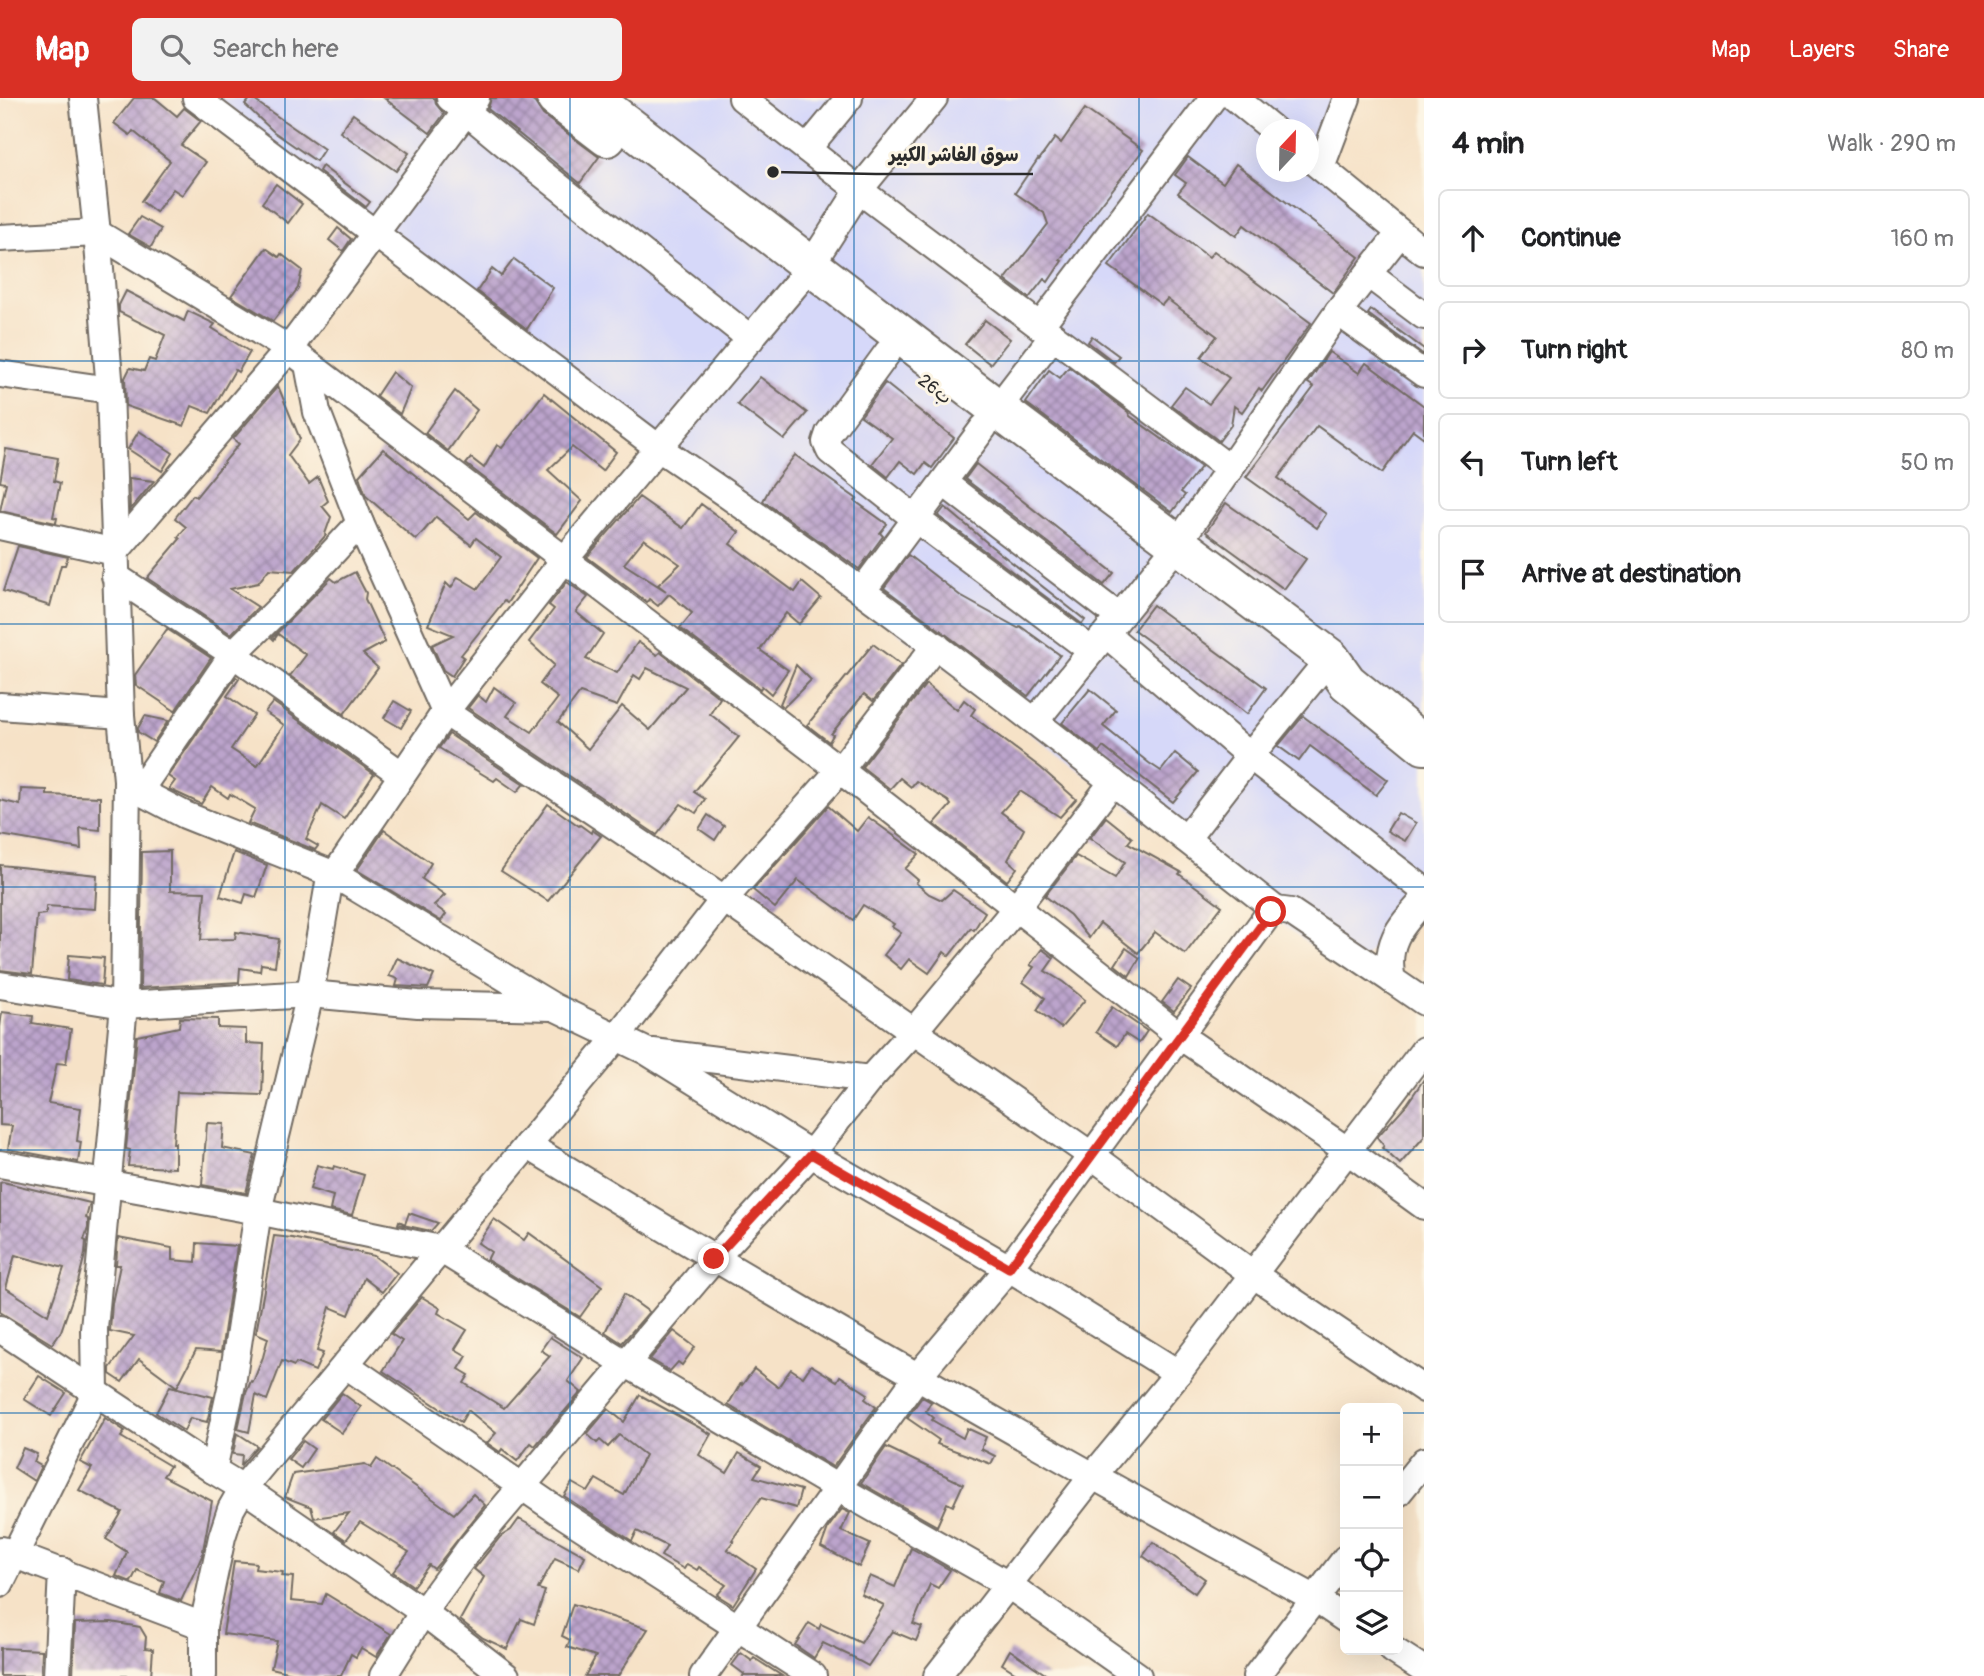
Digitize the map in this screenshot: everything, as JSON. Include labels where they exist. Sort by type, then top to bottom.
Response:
[{"type":"highway","name":"26ب","points":[[556,98],[804,274],[991,419],[1333,670],[1424,745]]},
{"type":"highway","name":"26ب","points":[[610,104],[804,274],[888,352],[991,419]]},
{"type":"street","points":[[0,1584],[8,1553],[95,1394],[94,1329],[124,1005],[133,785],[121,715],[110,390],[83,98]]},
{"type":"street","points":[[196,98],[660,449],[863,590],[1036,720],[1276,910],[1291,912],[1424,1002]]},
{"type":"street","points":[[742,98],[859,191],[1230,469]]},
{"type":"street","points":[[807,149],[849,98]]},
{"type":"street","points":[[213,1470],[232,1384],[258,1211],[310,994],[329,883],[445,712],[565,559],[660,449],[804,274],[859,191],[934,98]]},
{"type":"street","points":[[863,590],[991,419],[1047,331],[1213,98]]},
{"type":"street","points":[[1235,98],[1261,119]]},
{"type":"street","points":[[1319,154],[1347,98]]},
{"type":"street","points":[[115,564],[298,357],[464,102],[514,152],[751,339]]},
{"type":"street","points":[[1319,165],[1424,252]]},
{"type":"street","points":[[0,238],[97,233],[298,357],[840,770],[1180,1036],[1424,1206]]},
{"type":"street","points":[[1036,720],[1172,551],[1338,312],[1400,233]]},
{"type":"street","points":[[1368,274],[1424,316]]},
{"type":"street","points":[[1338,312],[1424,374]]},
{"type":"street","points":[[888,352],[828,433],[826,442],[830,451],[916,519],[1105,634]]},
{"type":"street","points":[[298,357],[360,523],[445,712],[724,899],[1091,1155],[1254,1275],[1424,1389]]},
{"type":"street","points":[[0,374],[110,390]]},
{"type":"street","points":[[944,483],[1105,634],[1250,755],[1424,890]]},
{"type":"street","points":[[133,785],[233,654],[287,602],[360,523]]},
{"type":"street","points":[[0,526],[115,564],[233,654],[401,774]]},
{"type":"street","points":[[204,1676],[203,1626],[222,1537],[231,1509],[243,1488],[617,1037],[724,899],[840,770],[936,645]]},
{"type":"street","points":[[1186,839],[1250,755],[1333,670]]},
{"type":"street","points":[[0,706],[121,715]]},
{"type":"street","points":[[383,1676],[423,1612],[469,1549],[714,1259],[811,1154],[870,1079],[914,1031],[1016,908],[1113,782]]},
{"type":"street","points":[[133,785],[185,815],[335,875],[554,1007],[646,1051],[811,1154],[1009,1268],[1178,1373]]},
{"type":"street","points":[[1392,979],[1390,950],[1399,929],[1424,900]]},
{"type":"street","points":[[703,1676],[917,1377],[1009,1268],[1268,915],[1276,910]]},
{"type":"street","points":[[0,985],[124,1005],[310,994],[418,1004],[554,1007]]},
{"type":"street","points":[[937,1676],[1092,1477],[1178,1373],[1424,1050]]},
{"type":"street","points":[[646,1051],[870,1079]]},
{"type":"street","points":[[527,1145],[714,1259],[917,1377],[1092,1477],[1314,1598],[1340,1616]]},
{"type":"street","points":[[0,1164],[258,1211],[440,1249],[838,1489],[1007,1584],[1138,1676]]},
{"type":"street","points":[[0,1329],[95,1394],[243,1488],[423,1612],[506,1676]]},
{"type":"street","points":[[346,1365],[522,1486],[813,1676]]},
{"type":"street","points":[[1403,1487],[1424,1461]]},
{"type":"street","points":[[8,1553],[203,1626]]},
{"type":"street","points":[[1256,1676],[1340,1565]]},
{"type":"street","points":[[57,1676],[62,1571]]},
{"type":"street","points":[[1401,1655],[1424,1670]]},
{"type":"shaded area","points":[[196,98],[1354,98],[1325,179],[1424,258],[1424,883],[1350,976]]},
{"type":"building","points":[[134,98],[155,98],[177,116],[184,108],[201,121],[181,145],[206,162],[182,195],[173,189],[156,212],[141,201],[170,161],[133,131],[130,135],[114,123]]},
{"type":"building","points":[[251,98],[324,149],[316,161],[274,132],[245,105]]},
{"type":"building","points":[[384,98],[435,98],[444,114],[430,133]]},
{"type":"building","points":[[491,98],[528,98],[543,115],[599,157],[580,183],[488,109]]},
{"type":"building","points":[[1085,109],[1143,150],[1085,225],[1048,282],[1044,279],[1029,298],[1005,280],[1048,224],[1044,213],[1015,193],[1055,138],[1061,143]]},
{"type":"building","points":[[353,114],[409,153],[396,171],[340,132]]},
{"type":"building","points":[[1188,157],[1223,183],[1236,164],[1256,179],[1256,182],[1260,182],[1359,257],[1333,293],[1244,225],[1236,236],[1178,193],[1186,183],[1175,175]]},
{"type":"building","points":[[322,166],[370,202],[366,207],[319,171]]},
{"type":"building","points":[[276,184],[302,204],[288,223],[262,203]]},
{"type":"building","points":[[1148,213],[1209,257],[1214,251],[1311,323],[1262,391],[1259,388],[1242,412],[1234,406],[1231,425],[1219,441],[1171,405],[1185,387],[1209,404],[1229,378],[1201,357],[1217,336],[1167,299],[1162,305],[1109,266]]},
{"type":"building","points":[[140,217],[161,229],[151,247],[128,234]]},
{"type":"building","points":[[338,228],[351,239],[343,251],[329,240]]},
{"type":"building","points":[[266,248],[279,257],[281,254],[302,270],[298,288],[273,321],[231,296]]},
{"type":"building","points":[[514,259],[553,288],[527,329],[477,291],[492,269],[501,276]]},
{"type":"building","points":[[126,291],[184,321],[188,311],[215,324],[212,328],[250,352],[238,372],[235,370],[210,413],[192,406],[184,426],[126,406],[125,378],[130,368],[144,371],[149,359],[155,361],[165,335],[119,312],[119,305]]},
{"type":"building","points":[[1371,310],[1424,349],[1424,355],[1368,314]]},
{"type":"building","points":[[985,320],[1010,339],[990,364],[965,344]]},
{"type":"building","points":[[1092,336],[1119,356],[1114,362],[1088,342]]},
{"type":"building","points":[[1329,352],[1359,373],[1366,363],[1424,406],[1424,438],[1413,430],[1382,473],[1317,426],[1278,478],[1326,514],[1317,528],[1246,477],[1314,387],[1308,383]]},
{"type":"building","points":[[1069,367],[1130,416],[1201,467],[1181,492],[1185,495],[1172,512],[1026,403],[1049,370],[1060,378]]},
{"type":"building","points":[[392,372],[411,388],[400,414],[376,396]]},
{"type":"building","points":[[760,377],[807,413],[784,440],[737,404]]},
{"type":"building","points":[[885,383],[954,438],[932,468],[925,463],[917,474],[900,461],[888,477],[872,464],[892,438],[861,416]]},
{"type":"building","points":[[278,386],[300,439],[288,455],[309,484],[318,477],[328,501],[322,506],[331,517],[326,535],[294,571],[269,569],[258,583],[230,589],[258,607],[231,634],[147,578],[180,539],[178,537],[186,527],[175,518],[193,495],[196,497],[239,444],[233,439]]},
{"type":"building","points":[[455,391],[477,410],[448,451],[425,433]]},
{"type":"building","points":[[544,393],[616,452],[602,471],[572,447],[548,470],[582,501],[557,534],[466,464],[471,458],[484,468],[497,445],[502,448]]},
{"type":"building","points":[[139,431],[173,453],[162,471],[128,449]]},
{"type":"building","points":[[6,449],[58,458],[54,481],[60,483],[53,517],[57,518],[56,523],[0,511],[6,483],[0,482]]},
{"type":"building","points":[[383,449],[469,519],[476,512],[537,558],[507,603],[504,601],[461,655],[464,657],[452,676],[443,670],[432,645],[453,635],[428,625],[446,583],[451,588],[458,577],[478,589],[501,557],[476,538],[471,545],[436,517],[416,540],[366,496],[359,476]]},
{"type":"building","points":[[795,455],[887,524],[880,533],[883,536],[859,569],[763,501]]},
{"type":"building","points":[[976,464],[1114,573],[1104,585],[965,479]]},
{"type":"building","points":[[129,478],[154,481],[130,510]]},
{"type":"building","points":[[639,497],[683,528],[701,504],[739,532],[730,544],[795,592],[802,582],[821,598],[799,624],[786,613],[760,650],[788,670],[771,694],[762,686],[760,689],[680,628],[692,613],[669,594],[658,606],[649,599],[647,602],[587,557]],"holes":[[[644,539],[680,564],[658,585],[666,591],[624,564]]]},
{"type":"building","points":[[1226,503],[1306,559],[1284,589],[1206,532]]},
{"type":"building","points":[[945,507],[1085,620],[1082,624],[938,516]]},
{"type":"building","points":[[18,546],[68,557],[65,565],[61,565],[50,606],[3,591]]},
{"type":"building","points":[[908,555],[962,597],[1018,628],[1020,626],[1060,655],[1028,696],[884,588]]},
{"type":"building","points":[[355,572],[385,642],[363,654],[378,668],[344,714],[290,676],[306,655],[278,634],[274,640],[272,638],[331,578],[336,582]]},
{"type":"building","points":[[567,582],[588,597],[576,612],[603,634],[586,659],[617,673],[638,642],[657,655],[660,652],[720,698],[710,714],[739,737],[694,792],[705,799],[696,813],[681,804],[657,835],[468,708],[478,695],[486,702],[494,687],[516,703],[507,716],[532,732],[558,698],[540,684],[554,665],[529,642],[554,609],[549,605]],"holes":[[[647,668],[686,687],[650,730],[622,706],[588,749],[558,722],[580,693],[617,706],[634,675],[640,679]]]},
{"type":"building","points":[[1153,605],[1266,688],[1247,714],[1134,630]]},
{"type":"building","points":[[167,629],[211,658],[175,711],[136,685],[135,675]]},
{"type":"building","points":[[873,644],[901,665],[873,701],[864,694],[831,734],[833,735],[829,742],[807,725]]},
{"type":"building","points":[[796,665],[811,680],[784,707],[780,704]]},
{"type":"building","points":[[236,677],[239,679],[227,696],[254,715],[231,749],[257,766],[284,725],[265,712],[273,702],[374,774],[344,819],[322,805],[306,839],[318,846],[315,850],[248,823],[255,809],[230,794],[228,798],[212,787],[201,804],[169,789],[175,781],[168,776]]},
{"type":"building","points":[[926,684],[957,710],[964,700],[975,709],[971,715],[1041,768],[1076,799],[1060,817],[1020,791],[1001,812],[1024,829],[1008,860],[1017,868],[1007,881],[934,824],[951,805],[948,801],[916,781],[911,787],[900,778],[890,789],[862,767]]},
{"type":"building","points":[[1090,689],[1116,710],[1103,726],[1149,763],[1161,771],[1175,753],[1198,772],[1173,802],[1103,747],[1099,752],[1062,723]]},
{"type":"building","points":[[394,701],[411,711],[401,728],[384,718]]},
{"type":"building","points":[[145,716],[168,721],[154,742],[138,732]]},
{"type":"building","points":[[1303,716],[1388,780],[1376,795],[1310,746],[1299,761],[1278,746]]},
{"type":"building","points":[[449,734],[524,784],[517,792],[497,778],[494,781],[439,748]]},
{"type":"building","points":[[21,789],[47,790],[47,795],[100,797],[100,830],[80,828],[81,849],[0,835],[0,800],[20,805]]},
{"type":"building","points":[[548,804],[579,826],[601,836],[548,901],[501,871]]},
{"type":"building","points":[[828,806],[857,831],[868,817],[919,854],[905,869],[929,894],[942,900],[953,890],[985,912],[974,930],[971,928],[949,956],[944,952],[929,973],[909,959],[901,969],[884,955],[901,933],[892,927],[894,924],[863,905],[853,920],[798,880],[775,908],[753,890]]},
{"type":"building","points":[[1398,813],[1416,823],[1405,841],[1387,831]]},
{"type":"building","points":[[708,815],[724,826],[715,840],[699,829]]},
{"type":"building","points":[[1106,817],[1132,838],[1128,843],[1181,872],[1179,874],[1222,906],[1185,954],[1155,932],[1138,953],[1100,923],[1089,938],[1070,915],[1045,896],[1076,856],[1115,878],[1125,862],[1090,838]]},
{"type":"building","points":[[384,830],[431,863],[422,879],[445,895],[434,905],[446,914],[441,921],[357,870]]},
{"type":"building","points":[[170,851],[170,891],[205,892],[201,940],[235,939],[236,932],[279,939],[275,966],[261,964],[260,971],[240,968],[239,982],[140,988],[142,852]]},
{"type":"building","points":[[234,852],[267,865],[256,897],[246,894],[243,903],[220,896]]},
{"type":"building","points":[[0,865],[97,875],[95,909],[46,906],[46,914],[37,915],[32,974],[0,970]]},
{"type":"building","points":[[1126,948],[1140,958],[1129,976],[1115,965]]},
{"type":"building","points":[[1042,949],[1054,958],[1045,971],[1085,1000],[1061,1028],[1037,1010],[1045,998],[1023,982],[1034,967],[1030,965]]},
{"type":"building","points":[[69,955],[104,958],[102,985],[67,980]]},
{"type":"building","points":[[397,958],[434,975],[428,988],[396,986],[398,979],[389,976]]},
{"type":"building","points":[[1178,980],[1191,989],[1174,1011],[1162,1002]]},
{"type":"building","points":[[1112,1007],[1147,1031],[1139,1043],[1125,1034],[1117,1046],[1096,1032]]},
{"type":"building","points":[[2,1012],[33,1016],[32,1023],[71,1029],[66,1064],[57,1063],[48,1103],[81,1108],[77,1141],[81,1142],[78,1162],[8,1149],[12,1126],[0,1125]]},
{"type":"building","points":[[180,1018],[218,1019],[218,1028],[246,1029],[246,1043],[264,1044],[262,1095],[177,1092],[173,1143],[175,1168],[128,1166],[130,1150],[126,1149],[137,1036],[179,1027]]},
{"type":"building","points":[[1424,1079],[1424,1137],[1400,1164],[1382,1148],[1384,1146],[1377,1137],[1407,1104]]},
{"type":"building","points":[[207,1123],[224,1124],[222,1148],[255,1155],[246,1193],[202,1185]]},
{"type":"building","points":[[317,1165],[333,1169],[334,1166],[364,1175],[352,1215],[330,1210],[333,1196],[310,1189]]},
{"type":"building","points":[[0,1183],[90,1203],[86,1218],[88,1228],[84,1240],[85,1254],[78,1282],[61,1331],[52,1344],[0,1312]],"holes":[[[15,1255],[64,1268],[48,1315],[6,1288]]]},
{"type":"building","points":[[409,1213],[438,1223],[431,1231],[398,1224],[399,1221],[405,1224]]},
{"type":"building","points":[[494,1219],[524,1240],[529,1233],[602,1286],[580,1317],[487,1260],[491,1252],[478,1243]]},
{"type":"building","points":[[274,1236],[374,1256],[397,1273],[382,1292],[364,1278],[349,1315],[330,1307],[317,1351],[323,1353],[315,1371],[296,1363],[294,1366],[282,1361],[267,1400],[256,1395],[249,1432],[238,1429],[246,1393],[263,1357],[268,1338],[256,1333]]},
{"type":"building","points":[[118,1238],[172,1248],[172,1260],[196,1262],[197,1243],[237,1246],[221,1352],[196,1350],[177,1387],[139,1359],[122,1382],[110,1374],[110,1368],[134,1336],[110,1331],[112,1303],[120,1265],[116,1265]]},
{"type":"building","points":[[624,1294],[649,1312],[622,1343],[605,1332]]},
{"type":"building","points":[[422,1297],[440,1308],[438,1313],[467,1330],[455,1349],[467,1356],[459,1369],[469,1375],[464,1383],[504,1408],[550,1356],[541,1350],[550,1337],[583,1358],[568,1381],[581,1392],[535,1446],[531,1443],[517,1461],[502,1449],[500,1452],[487,1443],[496,1433],[468,1410],[461,1422],[383,1371],[402,1341],[391,1334]]},
{"type":"building","points":[[674,1331],[695,1347],[682,1365],[678,1362],[670,1371],[650,1359]]},
{"type":"building","points":[[811,1365],[837,1381],[840,1376],[868,1394],[865,1399],[876,1407],[833,1467],[728,1405],[741,1383],[742,1385],[754,1369],[778,1387],[791,1369],[803,1377]]},
{"type":"building","points":[[39,1376],[66,1393],[51,1416],[24,1399]]},
{"type":"building","points":[[170,1386],[213,1397],[207,1422],[190,1418],[184,1431],[156,1413]]},
{"type":"building","points":[[342,1393],[361,1407],[342,1433],[321,1419]]},
{"type":"building","points":[[640,1395],[711,1434],[699,1455],[727,1473],[739,1453],[761,1466],[754,1477],[801,1490],[796,1508],[761,1498],[732,1540],[734,1541],[727,1549],[756,1569],[733,1605],[717,1595],[726,1585],[699,1567],[697,1570],[687,1564],[684,1569],[661,1556],[667,1546],[637,1531],[632,1541],[564,1496],[572,1483],[588,1492],[596,1479],[624,1495],[645,1455],[619,1435],[608,1447],[600,1440],[597,1443],[587,1434],[608,1409],[624,1422]]},
{"type":"building","points":[[922,1397],[931,1402],[926,1411],[934,1418],[932,1420],[963,1438],[967,1428],[986,1437],[981,1449],[995,1456],[991,1464],[937,1444],[939,1440],[907,1418]]},
{"type":"building","points":[[105,1418],[125,1431],[121,1437],[170,1466],[163,1476],[212,1501],[202,1556],[181,1601],[160,1593],[164,1581],[137,1570],[131,1582],[116,1576],[127,1552],[106,1539],[122,1512],[79,1490],[92,1468],[80,1462]]},
{"type":"building","points":[[237,1433],[257,1446],[241,1465],[242,1455],[233,1454]]},
{"type":"building","points":[[303,1441],[314,1449],[301,1468],[288,1459]]},
{"type":"building","points":[[886,1447],[963,1484],[953,1506],[947,1503],[937,1526],[861,1483]]},
{"type":"building","points":[[23,1448],[37,1454],[34,1462],[41,1466],[34,1481],[14,1468]]},
{"type":"building","points":[[377,1459],[454,1514],[473,1494],[485,1505],[434,1569],[429,1565],[413,1586],[393,1572],[409,1552],[360,1522],[346,1540],[334,1532],[349,1513],[314,1518],[311,1507],[285,1497],[293,1474],[365,1464],[371,1468]]},
{"type":"building","points":[[842,1509],[850,1513],[841,1531],[870,1544],[859,1567],[821,1547],[828,1528]]},
{"type":"building","points":[[519,1519],[585,1556],[579,1569],[555,1558],[538,1589],[545,1591],[534,1624],[521,1619],[507,1649],[483,1638],[460,1620],[484,1577],[474,1569]]},
{"type":"building","points":[[1153,1542],[1205,1579],[1195,1593],[1143,1556]]},
{"type":"building","points":[[911,1548],[950,1570],[938,1588],[930,1584],[913,1624],[922,1627],[916,1641],[892,1631],[868,1666],[823,1643],[814,1658],[795,1645],[809,1623],[819,1629],[821,1624],[861,1643],[884,1605],[861,1594],[870,1576],[895,1587]]},
{"type":"building","points":[[234,1561],[256,1563],[255,1569],[283,1572],[282,1576],[293,1577],[291,1601],[322,1604],[326,1594],[391,1634],[376,1657],[361,1648],[356,1657],[351,1654],[341,1676],[305,1676],[271,1668],[277,1641],[223,1634]]},
{"type":"building","points":[[573,1604],[648,1629],[618,1676],[585,1676],[596,1656],[567,1647],[570,1640],[562,1636]]},
{"type":"building","points":[[111,1622],[140,1627],[146,1637],[145,1648],[153,1649],[151,1676],[73,1676],[75,1623]]},
{"type":"building","points":[[0,1648],[42,1650],[41,1676],[0,1676]]},
{"type":"building","points":[[1010,1650],[1048,1676],[1021,1676],[1002,1664]]},
{"type":"building","points":[[741,1653],[782,1676],[743,1676],[744,1674],[732,1665]]},
{"type":"place","name":"سوق الفاشر الكبير","points":[[773,172]]},
{"type":"route","points":[[714,1259],[811,1154],[1009,1268],[1271,912]]}]
